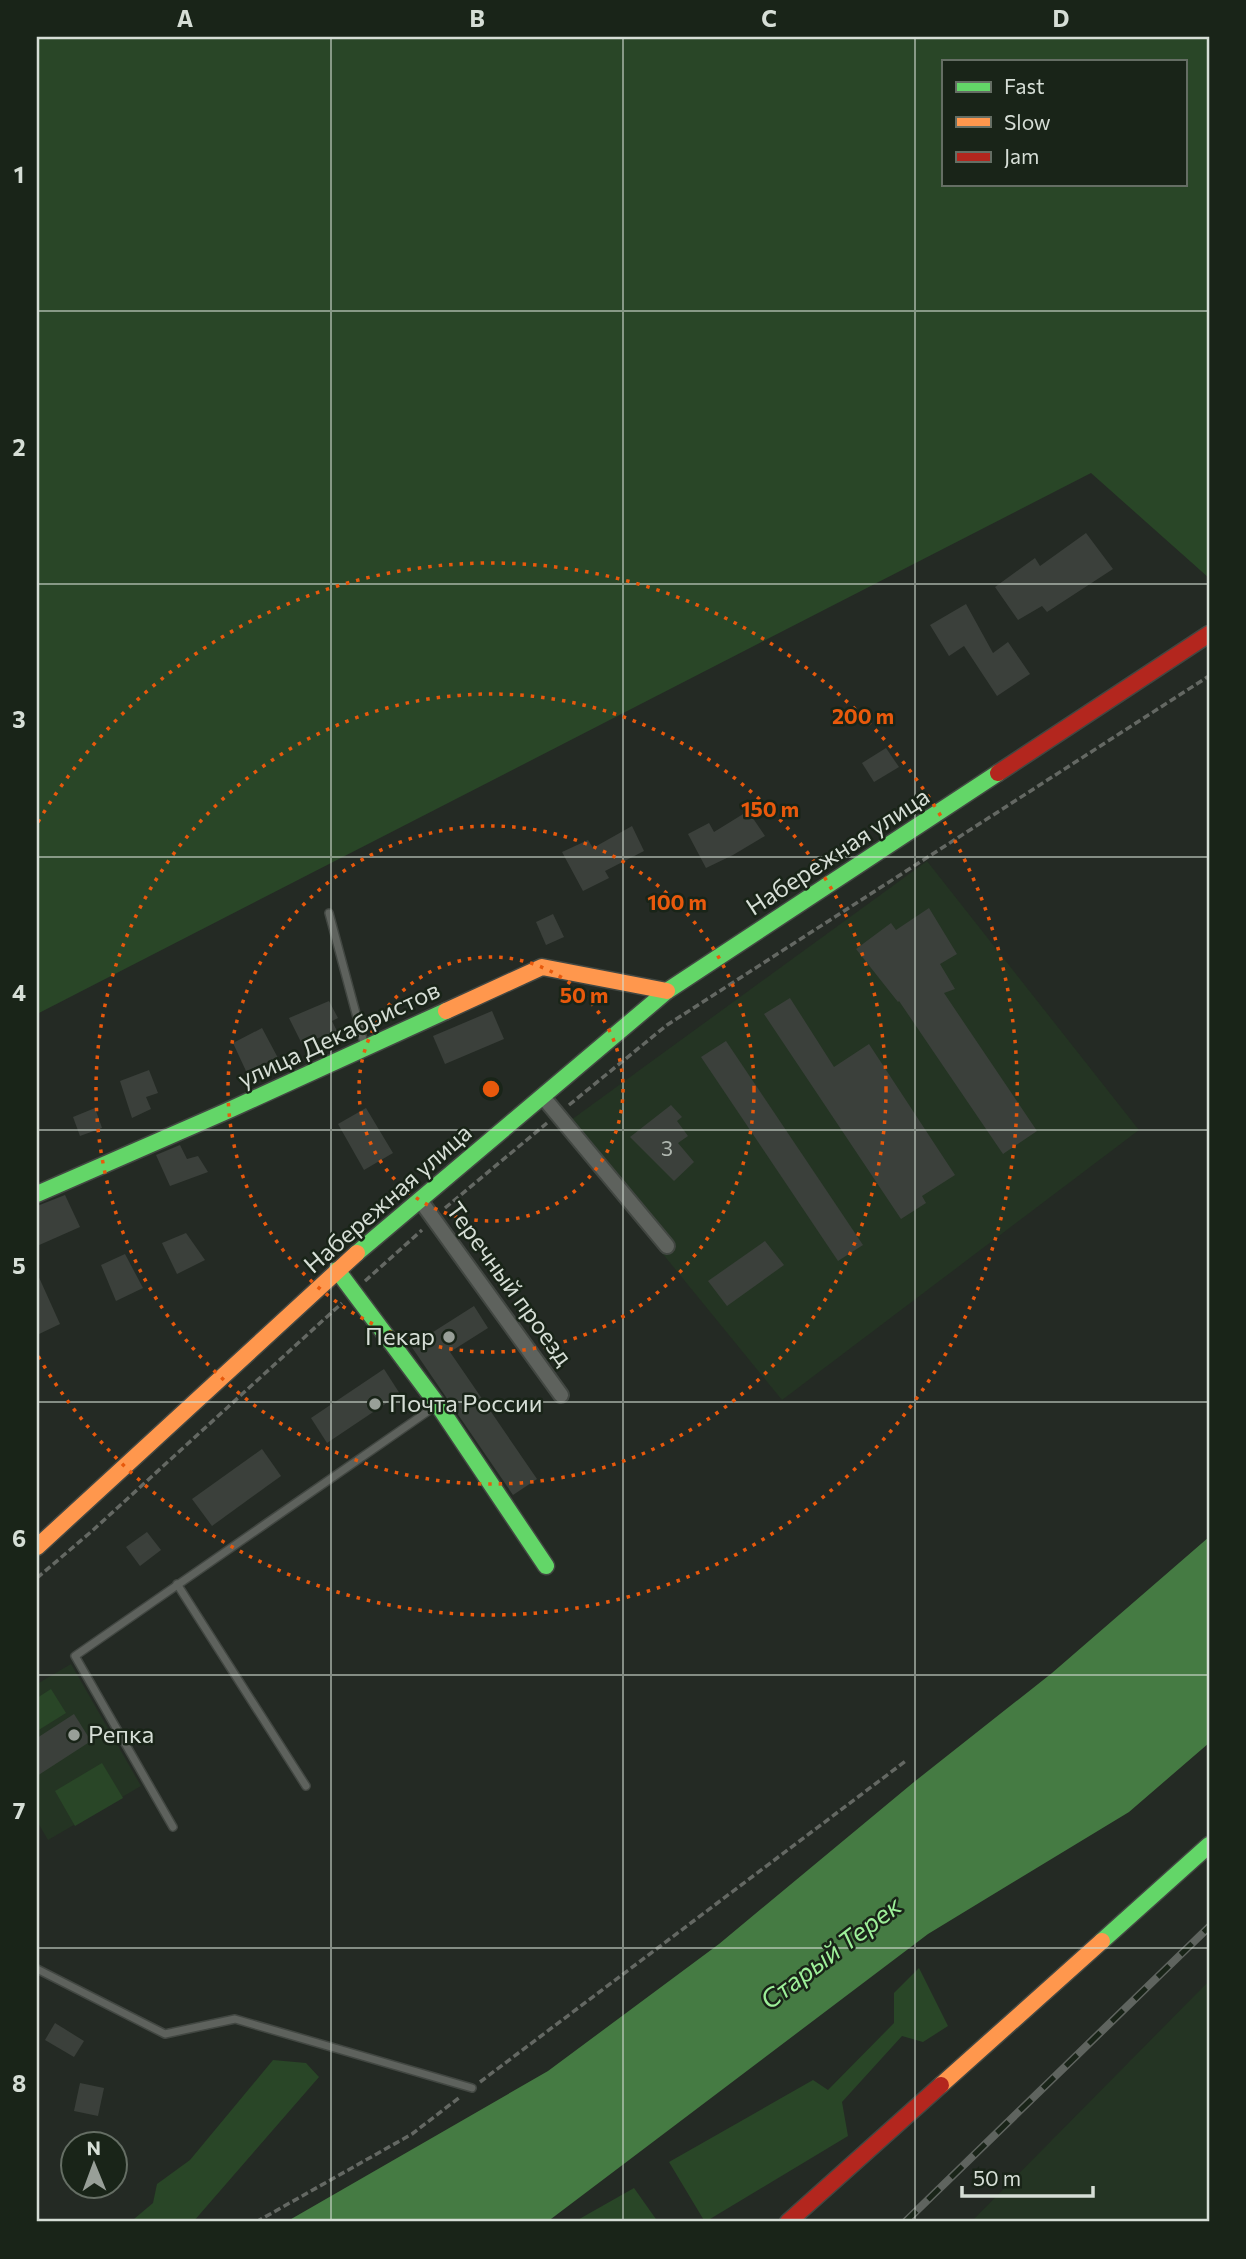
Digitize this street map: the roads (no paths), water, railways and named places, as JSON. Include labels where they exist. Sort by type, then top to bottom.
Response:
[{"type":"street","name":"Набережная улица","points":[[37,1547],[337,1270],[667,991],[1209,634]]},
{"type":"street","name":"улица Декабристов","points":[[37,1194],[227,1111],[542,967],[667,991]]},
{"type":"street","points":[[543,1097],[667,1246]]},
{"type":"street","name":"Теречный проезд","points":[[420,1200],[561,1395]]},
{"type":"street","points":[[337,1270],[438,1405],[546,1566]]},
{"type":"street","points":[[788,2222],[1209,1845]]},
{"type":"lane","points":[[329,912],[366,1048]]},
{"type":"lane","points":[[173,1827],[75,1656],[438,1405]]},
{"type":"lane","points":[[177,1584],[306,1786]]},
{"type":"lane","points":[[37,1969],[165,2034],[234,2019],[472,2088]]},
{"type":"water","name":"Старый Терек","points":[[1209,1537],[1209,1743],[1129,1812],[928,1934],[547,2222],[286,2222],[548,2071],[719,1944],[914,1782],[1052,1673]]},
{"type":"railway","points":[[905,2222],[1209,1927]]},
{"type":"place","name":"Пекар","points":[[449,1337]]},
{"type":"place","name":"Почта России","points":[[375,1404]]},
{"type":"place","name":"Репка","points":[[74,1735]]}]
